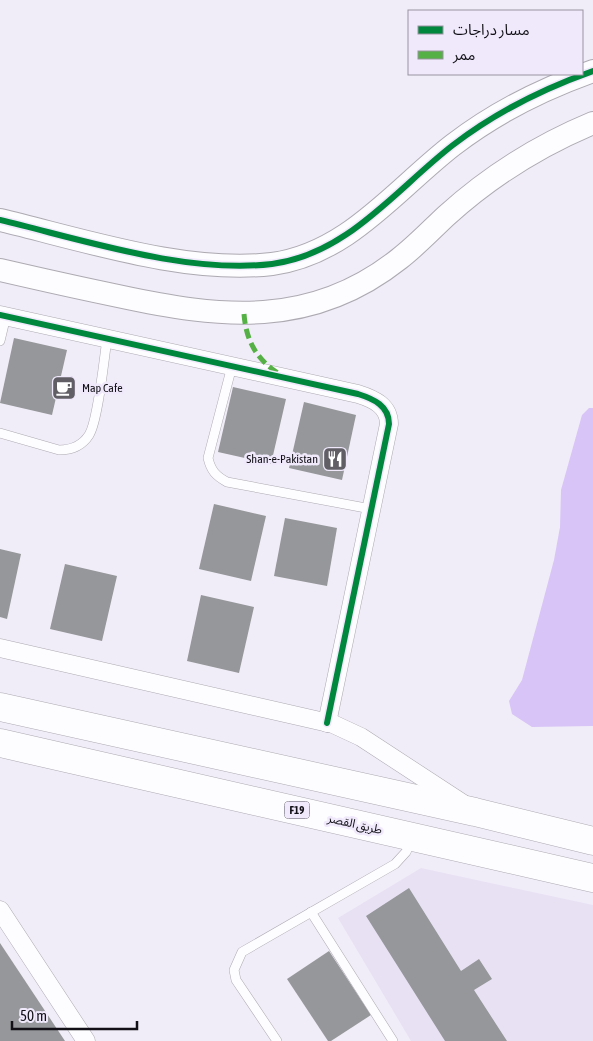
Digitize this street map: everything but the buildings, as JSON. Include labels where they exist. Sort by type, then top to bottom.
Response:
[{"type":"main road","points":[[0,707],[475,812],[593,841]]},
{"type":"main road","name":"طريق القصر","points":[[0,743],[593,878]]},
{"type":"street","points":[[0,220],[165,258],[218,266],[273,264],[330,244],[381,210],[451,147],[477,127],[538,92],[593,72]]},
{"type":"street","points":[[0,270],[179,309],[229,314],[259,314],[296,308],[334,298],[368,280],[398,261],[447,215],[494,178],[559,137],[593,124]]},
{"type":"street","points":[[3,316],[358,394],[372,398],[383,407],[388,414],[389,424],[327,723]]},
{"type":"street","points":[[0,648],[327,723],[361,737],[475,812]]},
{"type":"street","points":[[0,910],[86,1041]]},
{"type":"lane","points":[[0,341],[3,316]]},
{"type":"lane","points":[[0,433],[59,450],[68,450],[83,443],[92,428],[108,339]]},
{"type":"lane","points":[[232,366],[208,458],[211,469],[218,477],[227,482],[371,509]]},
{"type":"lane","points":[[277,1041],[236,980],[234,970],[236,960],[249,946],[395,864],[406,852],[413,837]]},
{"type":"lane","points":[[310,912],[393,1041]]},
{"type":"shaded area","points":[[589,408],[593,408],[593,726],[532,727],[512,714],[509,701],[522,680],[554,560],[560,527],[561,490],[582,415]]},
{"type":"shaded area","points":[[421,868],[593,905],[593,1041],[411,1041],[338,918]]},
{"type":"marked path","points":[[244,314],[247,332],[258,355],[270,368],[278,373]]},
{"type":"cycle path","points":[[0,220],[170,260],[239,266],[272,264],[299,258],[348,234],[432,162],[486,122],[520,102],[593,71]]},
{"type":"cycle path","points":[[0,315],[358,394],[370,398],[383,408],[389,424],[327,723]]},
{"type":"place","name":"Map Cafe","points":[[64,388]]},
{"type":"place","name":"Shan-e-Pakistan","points":[[335,459]]}]
